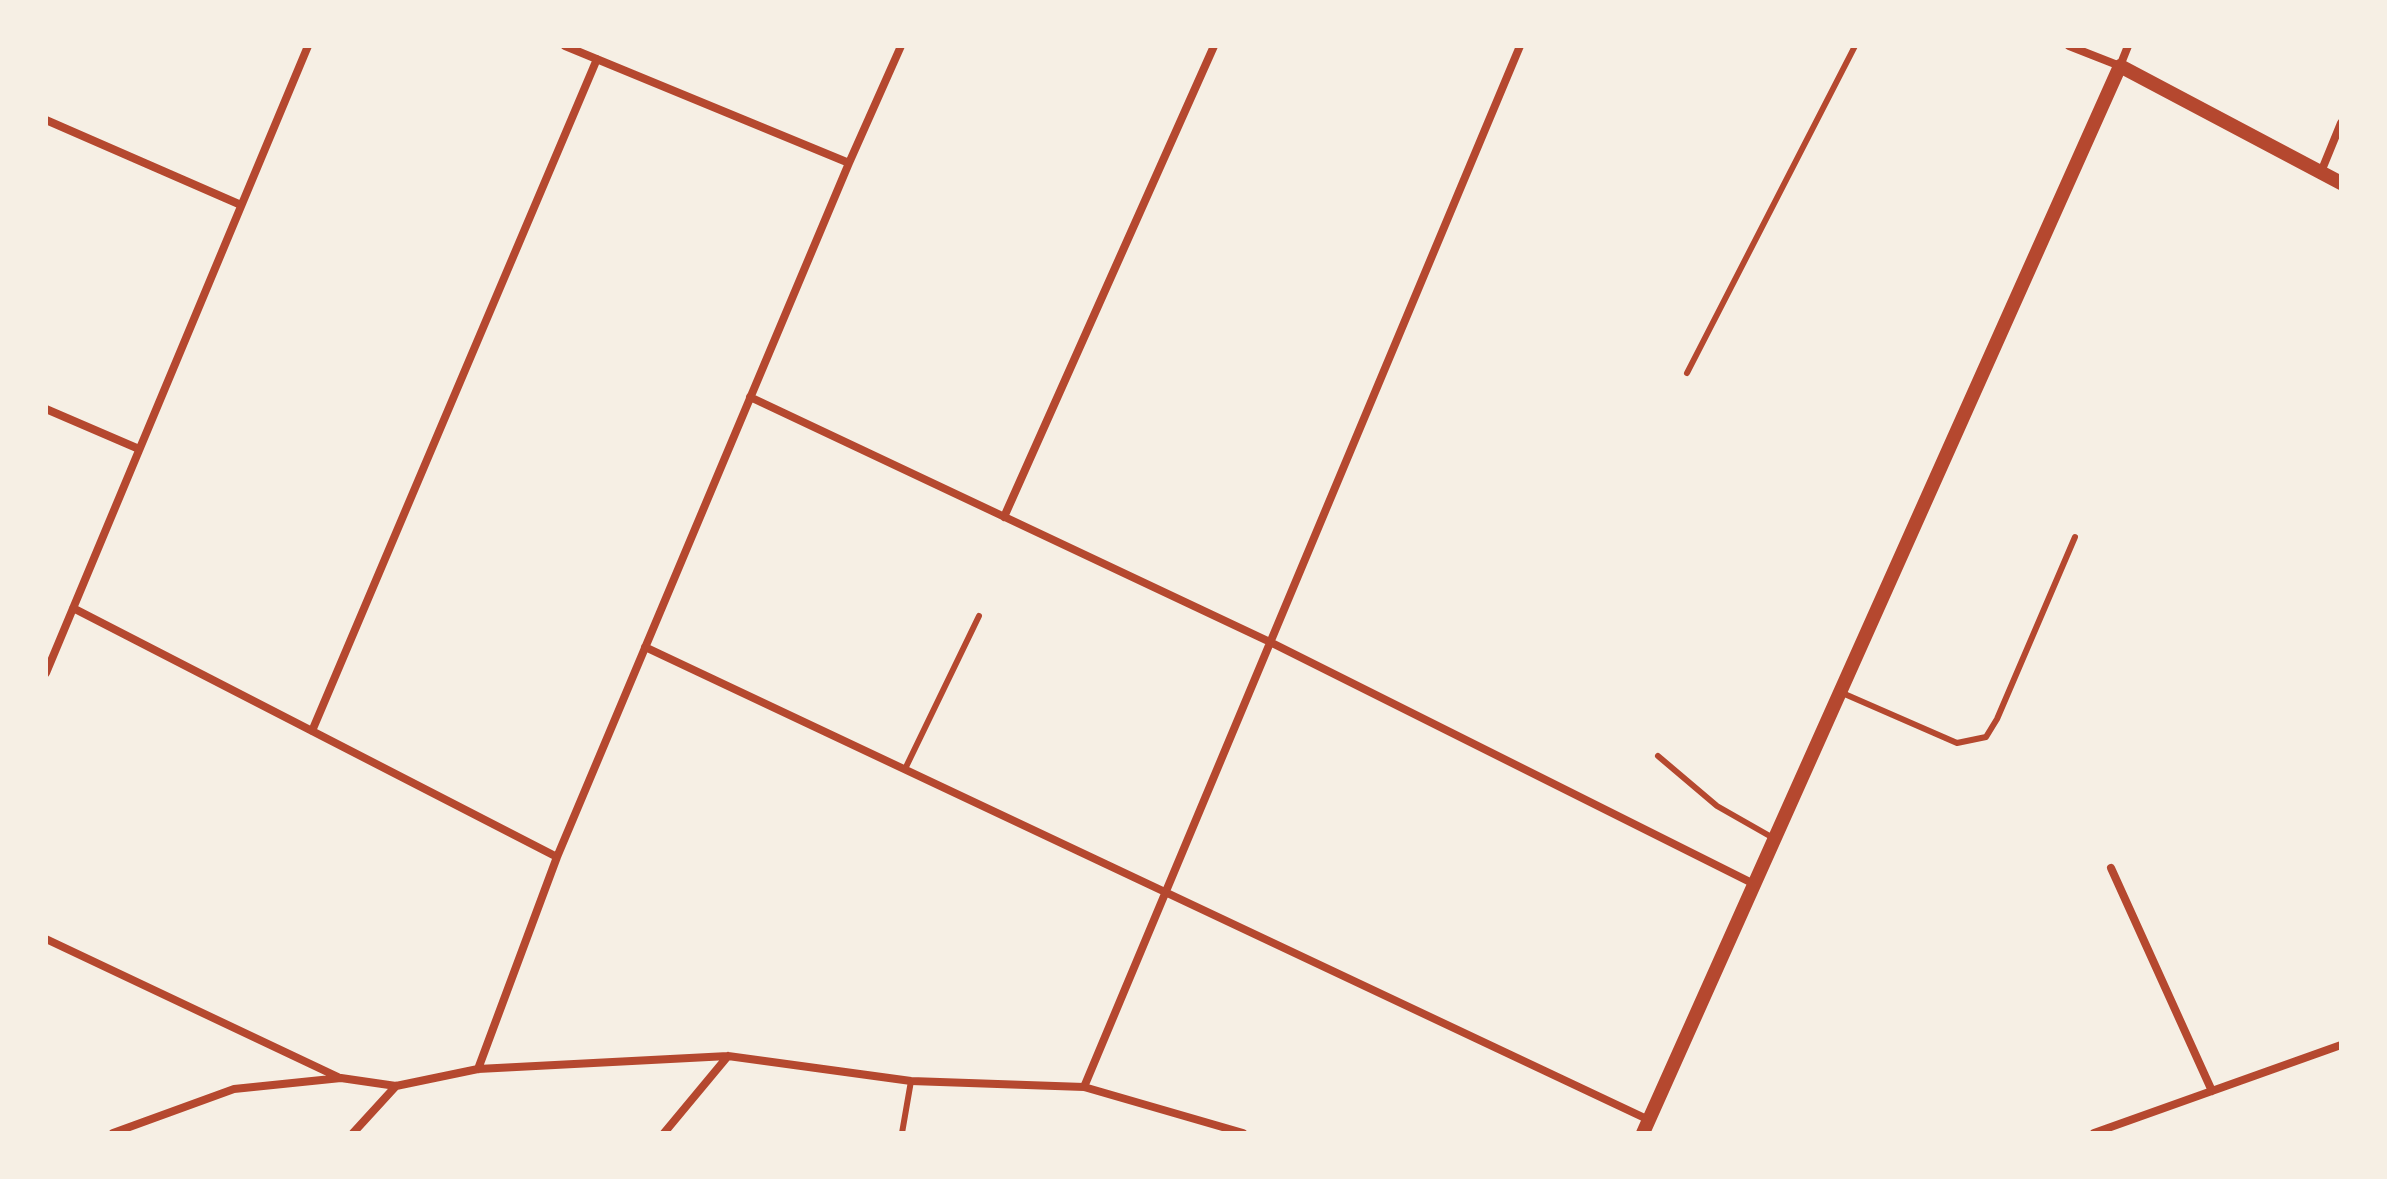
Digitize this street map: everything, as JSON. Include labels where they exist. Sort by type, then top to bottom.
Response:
[{"type":"street","points":[[46,673],[308,46]]},
{"type":"street","points":[[565,46],[849,163]]},
{"type":"street","points":[[478,1069],[557,857],[901,46]]},
{"type":"street","points":[[1004,517],[1214,46]]},
{"type":"street","points":[[1084,1087],[1520,46]]},
{"type":"street","points":[[2069,46],[2120,66],[2341,183]]},
{"type":"street","points":[[645,647],[1166,893],[1646,1127],[2128,46]]},
{"type":"street","points":[[312,731],[597,59]]},
{"type":"street","points":[[46,120],[241,205]]},
{"type":"street","points":[[2321,172],[2341,123]]},
{"type":"street","points":[[750,397],[1270,642],[1754,884]]},
{"type":"street","points":[[46,409],[139,449]]},
{"type":"street","points":[[73,608],[557,857]]},
{"type":"street","points":[[2111,868],[2212,1091]]},
{"type":"street","points":[[46,939],[341,1078]]},
{"type":"street","points":[[2094,1133],[2341,1045]]},
{"type":"street","points":[[664,1133],[728,1056]]},
{"type":"street","points":[[113,1133],[234,1089],[341,1078],[396,1086],[478,1069],[728,1056],[911,1081],[1084,1087],[1243,1133]]},
{"type":"street","points":[[353,1133],[396,1086]]},
{"type":"lane","points":[[1687,373],[1855,46]]},
{"type":"lane","points":[[1840,692],[1957,743],[1986,737],[1997,719],[2075,537]]},
{"type":"lane","points":[[905,769],[979,616]]},
{"type":"lane","points":[[1658,756],[1717,806],[1775,839]]},
{"type":"lane","points":[[902,1133],[911,1081]]}]
